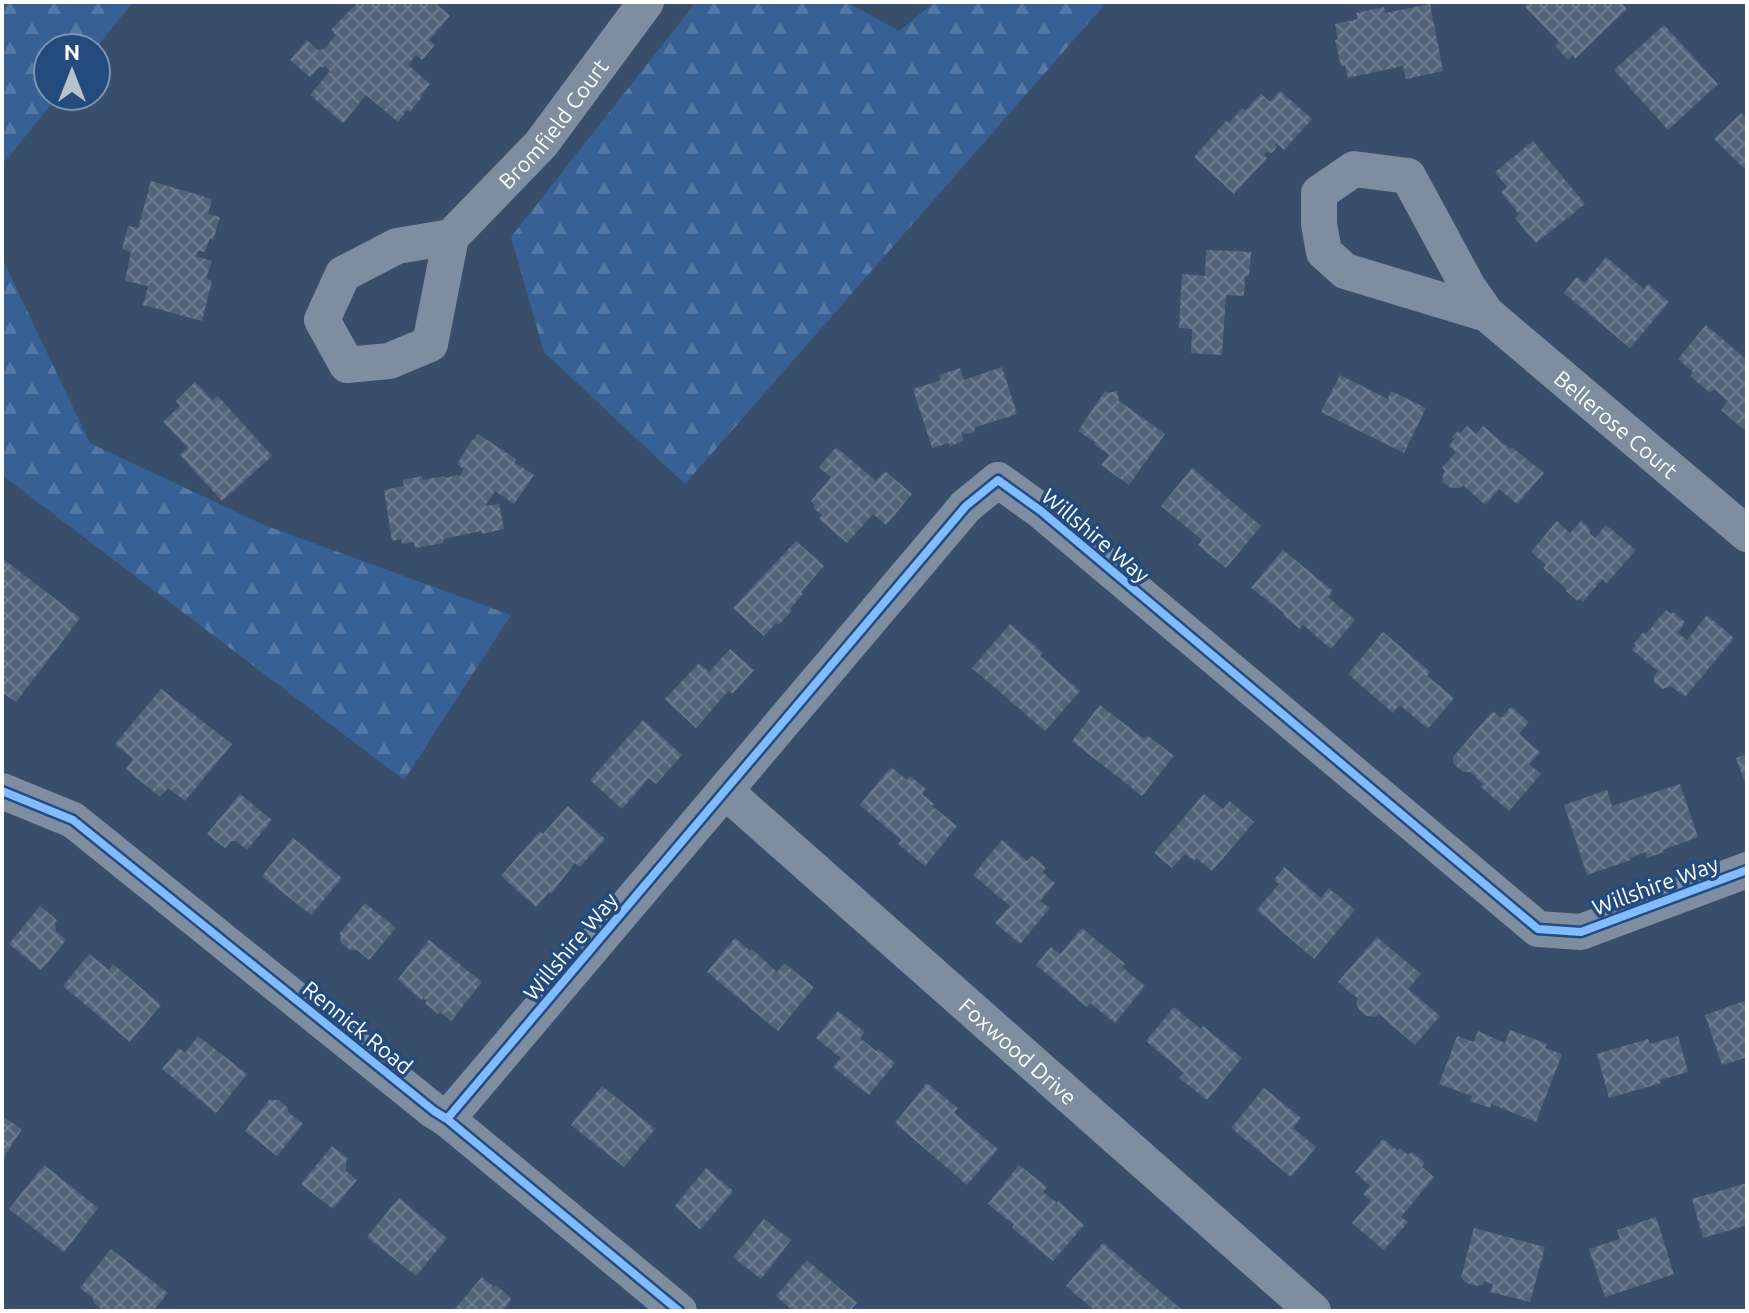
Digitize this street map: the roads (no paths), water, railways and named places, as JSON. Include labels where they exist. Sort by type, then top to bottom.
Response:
[{"type":"street","name":"Bromfield Court","points":[[451,237],[541,144],[646,2]]},
{"type":"street","name":"Bellerose Court","points":[[1487,314],[1345,271],[1324,252],[1319,224],[1319,193],[1354,169],[1408,176],[1468,287],[1487,314],[1747,534]]},
{"type":"street","name":"Willshire Way","points":[[447,1119],[966,506],[998,480],[1041,511],[1538,929],[1581,932],[1747,870]]},
{"type":"street","name":"Rennick Road","points":[[2,791],[73,820],[447,1119],[679,1311]]},
{"type":"street","name":"Foxwood Drive","points":[[725,791],[1313,1311]]}]
